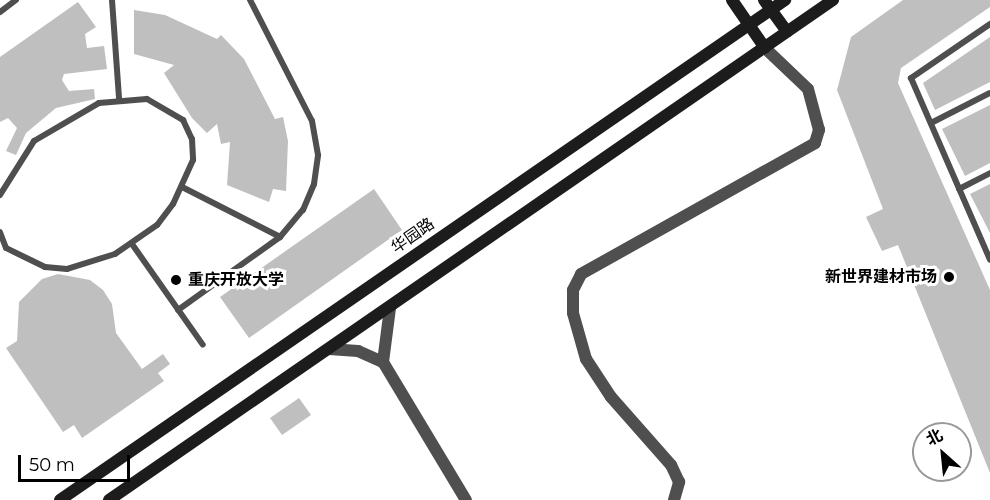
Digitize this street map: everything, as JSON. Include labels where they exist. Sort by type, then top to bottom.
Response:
[{"type":"main road","points":[[732,0],[765,48]]},
{"type":"main road","name":"华园路","points":[[60,500],[749,25],[768,5],[785,0]]},
{"type":"main road","points":[[109,500],[833,0]]},
{"type":"main road","points":[[768,5],[788,32]]},
{"type":"street","points":[[674,500],[679,482],[671,465],[611,397],[586,359],[573,313],[573,290],[581,274],[815,143],[819,130],[807,89],[765,48]]},
{"type":"street","points":[[383,362],[390,308]]},
{"type":"street","points":[[329,349],[358,351],[383,362],[466,500]]},
{"type":"lane","points":[[0,12],[16,0]]},
{"type":"lane","points":[[112,0],[119,98]]},
{"type":"lane","points":[[178,309],[280,237],[303,210],[318,154],[300,90],[250,0]]},
{"type":"lane","points":[[989,257],[912,78],[990,24]]},
{"type":"lane","points":[[931,123],[990,93]]},
{"type":"lane","points":[[0,195],[17,161],[41,136],[76,112],[119,98],[147,99],[183,120],[192,139],[194,160],[184,188],[157,225],[132,244],[67,269],[24,260],[6,248],[0,232]]},
{"type":"lane","points":[[959,189],[990,173]]},
{"type":"lane","points":[[184,188],[280,237]]},
{"type":"lane","points":[[132,244],[203,345]]},
{"type":"lane","points":[[0,252],[6,248]]},
{"type":"building","name":"新世界建材市场","points":[[903,0],[990,0],[990,7],[901,68],[898,83],[990,290],[990,473],[972,428],[972,422],[969,422],[898,245],[882,251],[866,217],[883,209],[837,90],[851,37]]},
{"type":"building","points":[[78,2],[96,27],[85,34],[87,48],[104,46],[107,69],[64,74],[62,80],[69,91],[94,89],[95,99],[56,108],[26,133],[16,155],[6,151],[17,128],[8,118],[0,122],[0,57]]},
{"type":"building","points":[[134,10],[165,15],[217,39],[221,35],[244,59],[275,119],[283,117],[288,141],[286,191],[273,189],[269,202],[227,185],[230,142],[221,144],[217,124],[207,133],[192,118],[164,73],[174,65],[134,54]]},
{"type":"building","points":[[990,37],[990,82],[935,110],[923,83]]},
{"type":"building","points":[[990,105],[990,163],[965,176],[942,129]]},
{"type":"building","points":[[990,184],[990,233],[970,194]]},
{"type":"building","points":[[374,189],[402,230],[249,338],[220,297]]},
{"type":"building","points":[[58,274],[90,280],[103,290],[112,304],[116,333],[142,369],[163,354],[170,364],[158,373],[164,381],[82,438],[74,425],[63,432],[6,348],[17,341],[19,302],[42,279]]},
{"type":"building","points":[[299,398],[311,415],[282,435],[270,418]]},
{"type":"place","name":"新世界建材市场","points":[[949,277]]},
{"type":"place","name":"重庆开放大学","points":[[176,280]]}]
